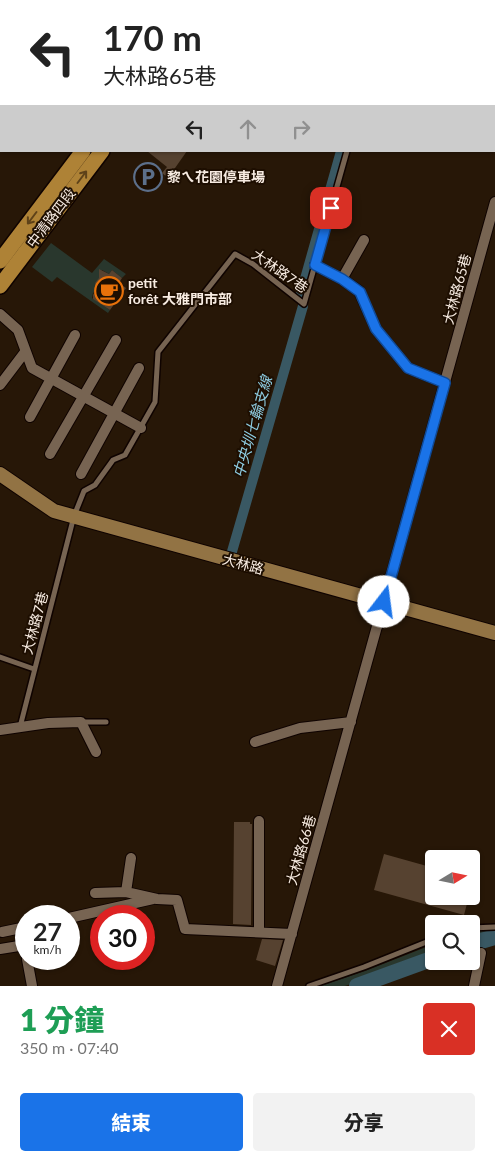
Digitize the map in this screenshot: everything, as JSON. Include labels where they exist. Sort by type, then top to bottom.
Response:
[{"type":"main road","name":"中清路四段","points":[[0,261],[82,152]]},
{"type":"main road","name":"中清路四段","points":[[0,286],[101,152]]},
{"type":"street","name":"大林路65巷","points":[[384,602],[495,202]]},
{"type":"street","points":[[342,279],[364,240]]},
{"type":"street","points":[[315,265],[342,279],[360,292],[376,329],[408,368],[445,383]]},
{"type":"street","points":[[0,314],[18,330],[32,368],[141,428]]},
{"type":"street","points":[[30,417],[75,335]]},
{"type":"street","points":[[50,454],[116,340]]},
{"type":"street","points":[[0,385],[25,352]]},
{"type":"street","points":[[81,474],[139,368]]},
{"type":"street","name":"大林路","points":[[0,474],[54,511],[495,633]]},
{"type":"street","name":"大林路66巷","points":[[277,986],[384,602]]},
{"type":"street","points":[[0,730],[48,723],[81,722],[96,752]]},
{"type":"street","points":[[255,742],[300,728],[351,722]]},
{"type":"street","points":[[259,821],[259,932]]},
{"type":"street","points":[[126,892],[131,858]]},
{"type":"street","points":[[95,893],[126,892],[177,900],[185,929],[292,934]]},
{"type":"street","points":[[80,916],[157,898]]},
{"type":"street","points":[[2,932],[15,929]]},
{"type":"street","points":[[0,949],[15,949]]},
{"type":"street","points":[[474,986],[481,954]]},
{"type":"street","points":[[29,970],[32,986]]},
{"type":"lane","name":"大林路7巷","points":[[20,727],[74,516],[84,491],[95,485],[113,460],[125,455],[155,402],[158,352],[235,254],[253,264],[304,304],[347,152]]},
{"type":"lane","points":[[0,657],[34,669]]},
{"type":"lane","points":[[81,722],[106,722]]},
{"type":"lane","points":[[480,928],[495,927]]},
{"type":"lane","points":[[310,986],[425,943]]},
{"type":"green space","points":[[51,243],[92,273],[104,259],[126,274],[122,278],[112,270],[109,274],[102,270],[99,273],[97,291],[93,293],[92,298],[110,310],[108,313],[57,277],[52,282],[32,267]]},
{"type":"green space","points":[[495,929],[495,933],[480,938],[480,930]]},
{"type":"green space","points":[[425,948],[425,958],[345,986],[321,986]]},
{"type":"building","points":[[148,152],[186,152],[168,178],[162,173],[167,167]]},
{"type":"building","points":[[99,269],[109,274],[112,270],[122,278],[119,283],[126,288],[110,310],[93,299],[96,289],[95,283],[99,278]]},
{"type":"building","points":[[234,822],[250,822],[252,824],[251,925],[233,924]]},
{"type":"building","points":[[384,854],[425,865],[425,904],[374,890]]},
{"type":"building","points":[[428,905],[467,905],[464,915]]},
{"type":"building","points":[[262,939],[283,940],[275,966],[256,960]]},
{"type":"waterway","points":[[301,293],[341,152]]},
{"type":"waterway","name":"中央圳七輪支線","points":[[231,555],[303,306]]},
{"type":"waterway","points":[[480,941],[495,937]]},
{"type":"waterway","points":[[357,986],[425,961]]},
{"type":"place","name":"黎ㄟ花園停車場","points":[[148,177]]},
{"type":"place","name":"petit forêt 大雅門市部","points":[[109,291]]},
{"type":"route","points":[[331,208],[315,265],[342,279],[360,292],[376,329],[408,368],[445,383],[384,602]]}]
